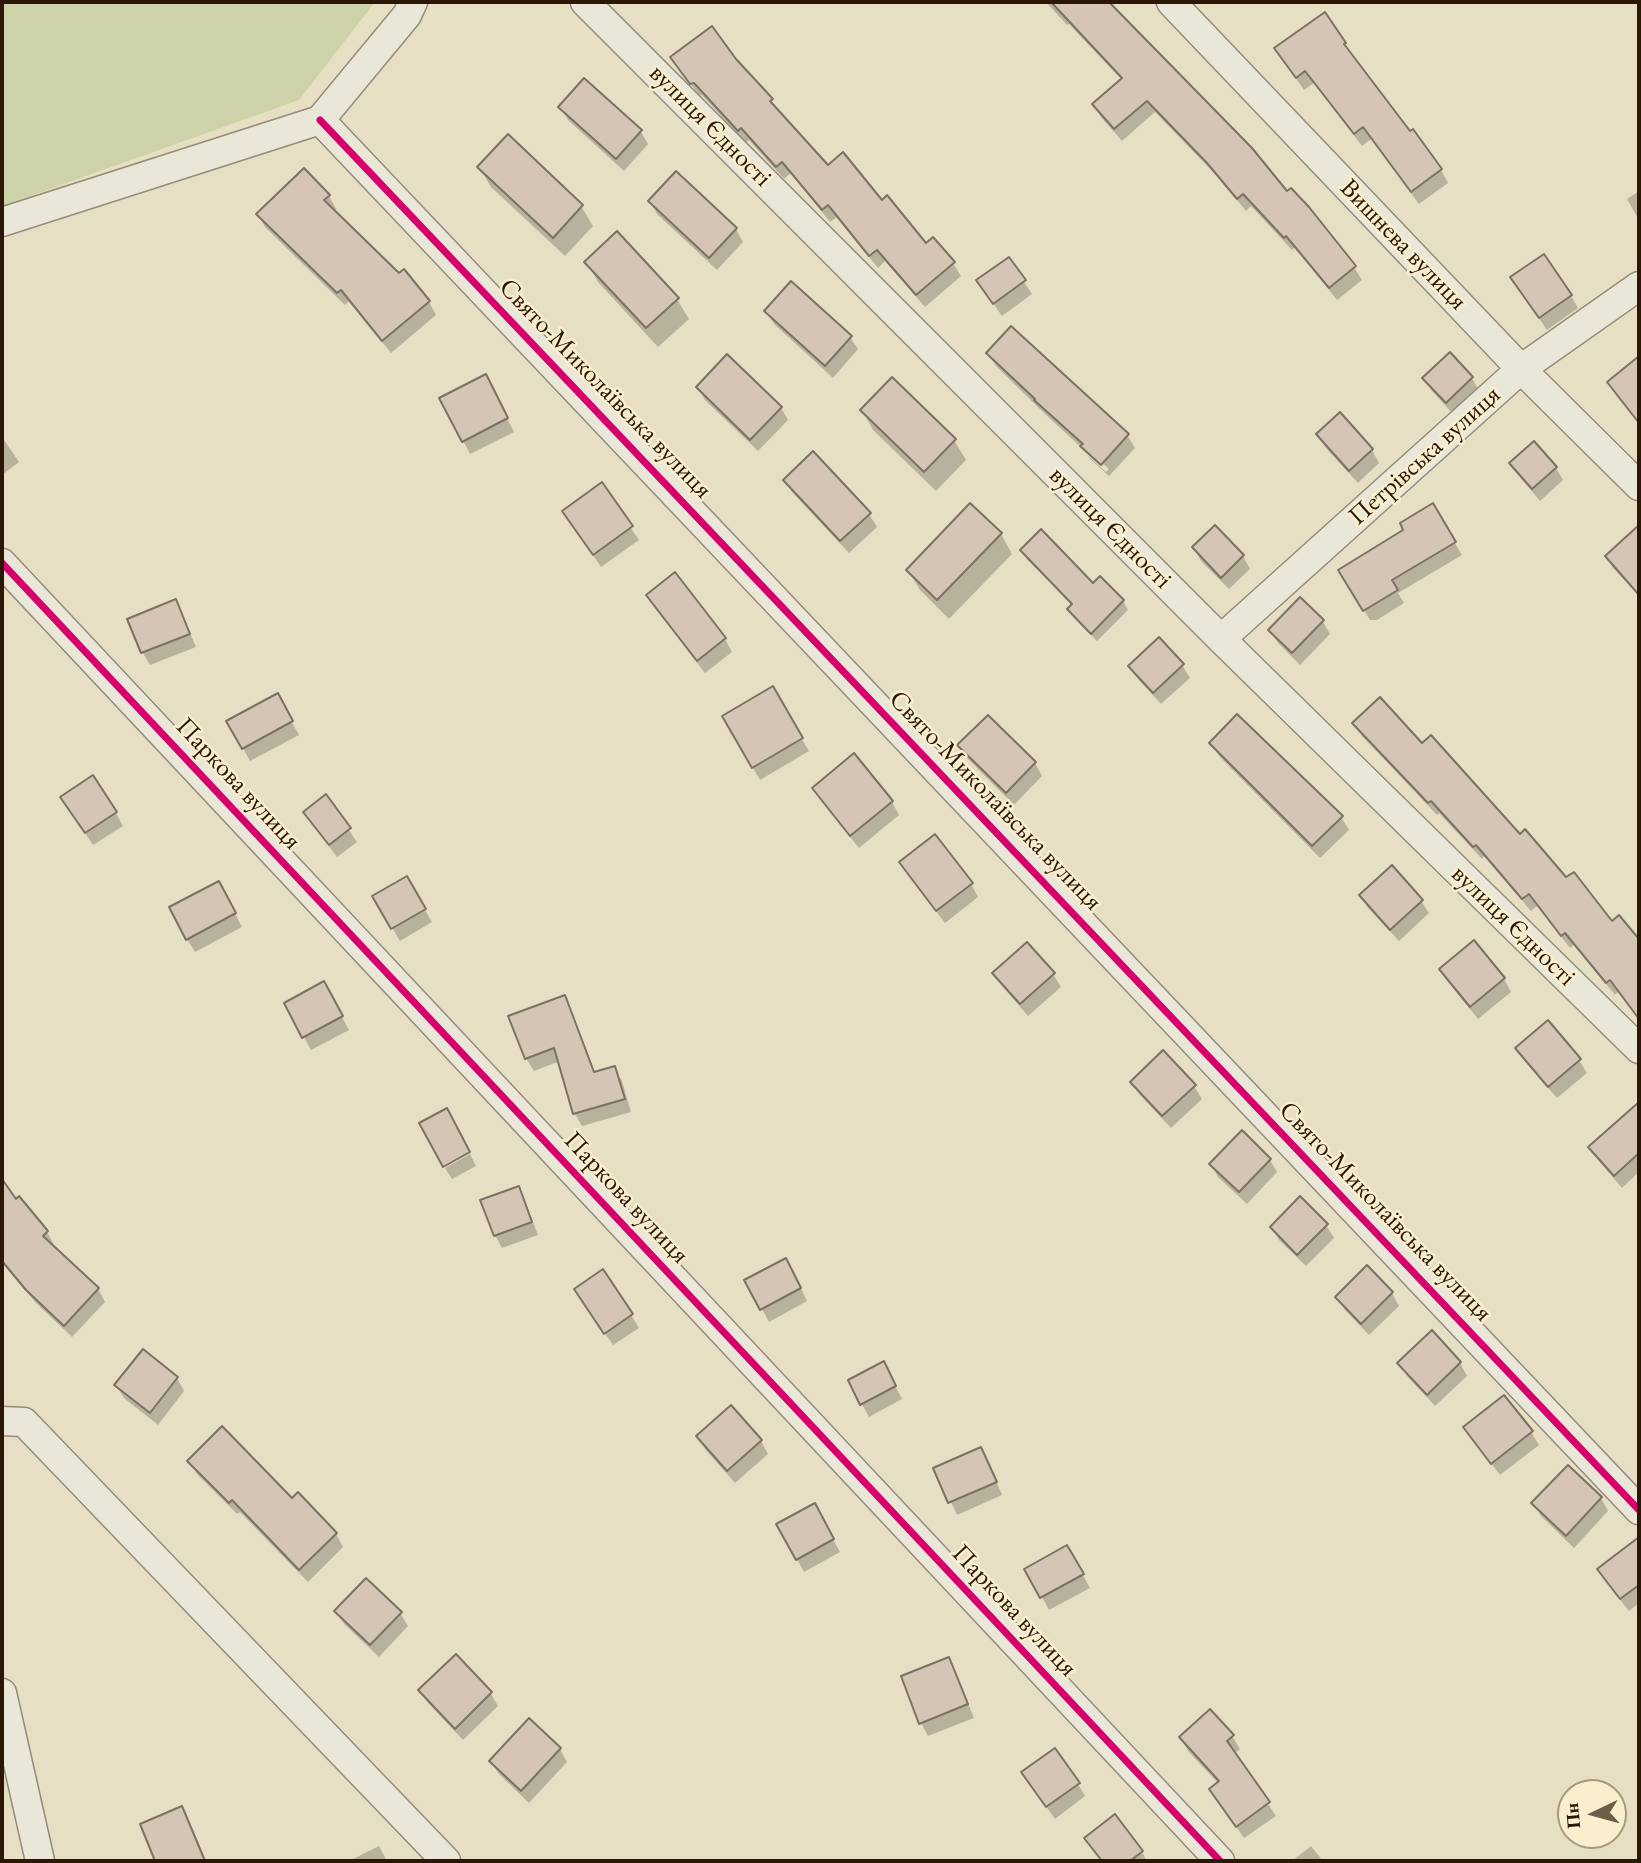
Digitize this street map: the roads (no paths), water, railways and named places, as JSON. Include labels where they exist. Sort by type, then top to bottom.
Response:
[{"type":"street","points":[[2,222],[320,120],[407,15],[414,2]]},
{"type":"street","name":"вулиця Єдності","points":[[585,2],[1220,639],[1639,1049]]},
{"type":"street","name":"Вишнева вулиця","points":[[1171,2],[1521,369],[1639,486]]},
{"type":"street","name":"Свято-Миколаївська вулиця","points":[[320,120],[1639,1510]]},
{"type":"street","name":"Петрівська вулиця","points":[[1220,639],[1521,369],[1639,286]]},
{"type":"street","name":"Паркова вулиця","points":[[2,563],[1220,1861]]},
{"type":"street","points":[[2,1421],[24,1422],[446,1861]]},
{"type":"street","points":[[2,1693],[40,1861]]}]
